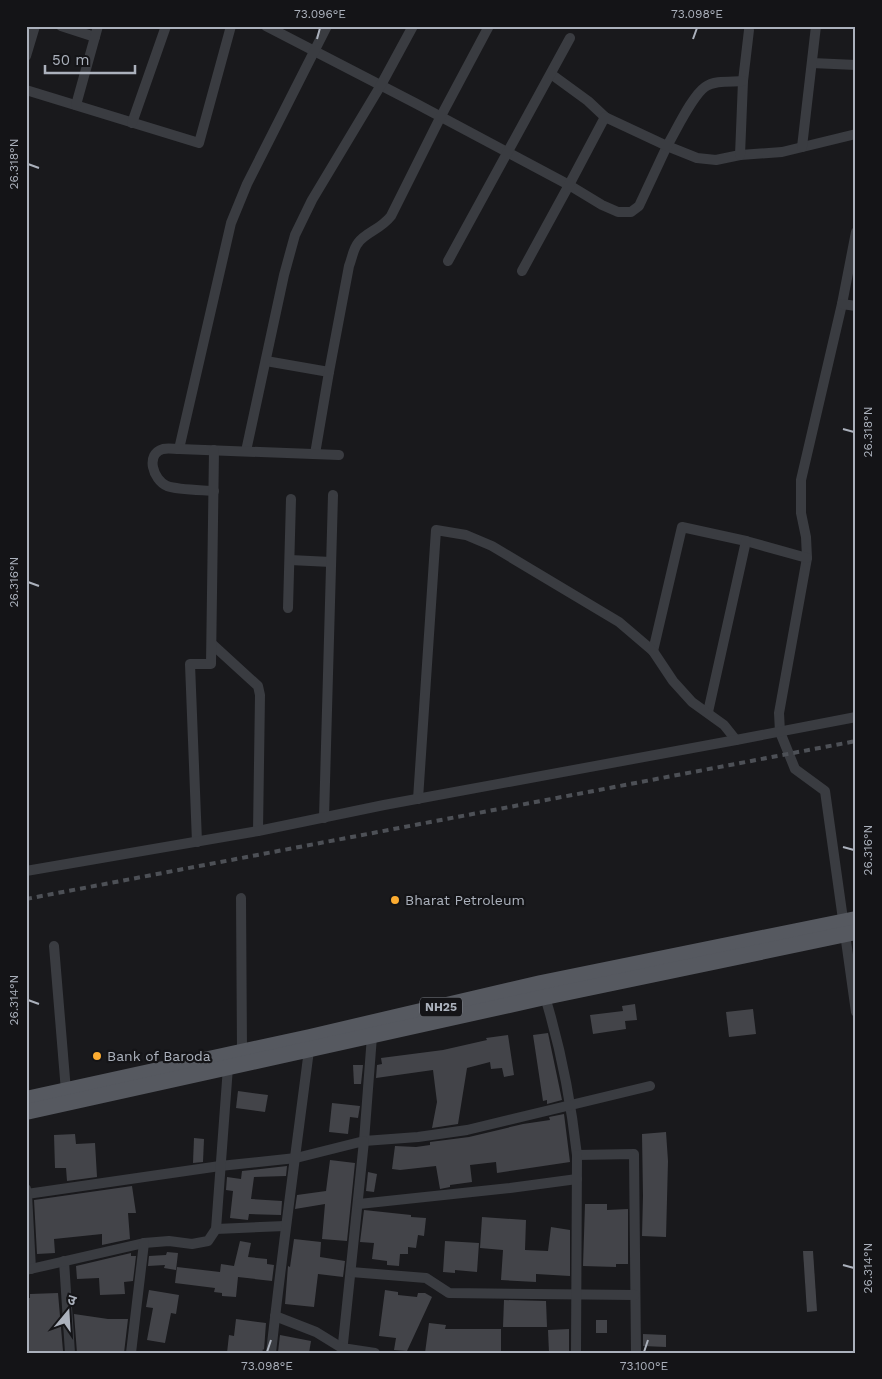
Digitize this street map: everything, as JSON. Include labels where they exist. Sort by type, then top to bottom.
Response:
[{"type":"main road","name":"NH25","points":[[26,1112],[372,1036],[850,927]]},
{"type":"main road","name":"NH25","points":[[26,1099],[242,1050],[310,1037],[541,983],[850,927]]},
{"type":"street","points":[[26,56],[36,26]]},
{"type":"street","points":[[62,26],[95,37]]},
{"type":"street","points":[[76,105],[98,26]]},
{"type":"street","points":[[132,123],[166,26]]},
{"type":"street","points":[[26,90],[199,143],[231,26]]},
{"type":"street","points":[[266,26],[441,116],[618,212],[631,212],[639,206],[668,146],[697,96],[705,87],[714,83],[743,81]]},
{"type":"street","points":[[179,449],[231,222],[327,26]]},
{"type":"street","points":[[246,451],[284,275],[295,235],[312,200],[381,85],[413,26]]},
{"type":"street","points":[[315,454],[349,266],[358,243],[384,225],[391,216],[489,26]]},
{"type":"street","points":[[802,148],[816,26]]},
{"type":"street","points":[[740,155],[743,81],[748,30]]},
{"type":"street","points":[[448,261],[570,38]]},
{"type":"street","points":[[812,63],[856,65]]},
{"type":"street","points":[[551,74],[588,101],[605,117],[697,158],[716,160],[740,155],[782,152],[856,134]]},
{"type":"street","points":[[522,270],[605,117]]},
{"type":"street","points":[[856,232],[842,304],[801,480],[801,513],[806,537],[807,558],[779,713],[780,732],[795,769],[825,791],[850,927],[856,1012]]},
{"type":"street","points":[[842,304],[856,306]]},
{"type":"street","points":[[266,360],[329,372]]},
{"type":"street","points":[[214,491],[168,486],[159,481],[154,472],[153,462],[156,454],[162,450],[179,449],[339,455]]},
{"type":"street","points":[[197,842],[190,664],[211,664],[214,450]]},
{"type":"street","points":[[324,818],[332,495]]},
{"type":"street","points":[[288,608],[291,498]]},
{"type":"street","points":[[653,651],[682,527],[746,541],[807,558]]},
{"type":"street","points":[[418,798],[436,530],[466,535],[492,546],[619,622],[653,651],[673,681],[692,702],[724,725],[736,740]]},
{"type":"street","points":[[708,712],[746,541]]},
{"type":"street","points":[[290,560],[331,562]]},
{"type":"street","points":[[212,644],[258,686],[260,696],[258,831]]},
{"type":"street","points":[[26,871],[258,831],[418,798],[780,732],[856,716]]},
{"type":"street","points":[[241,898],[242,1050]]},
{"type":"street","points":[[54,946],[66,1091]]},
{"type":"street","points":[[545,997],[555,1030],[571,1104],[578,1155],[576,1179],[576,1353]]},
{"type":"street","points":[[342,1350],[359,1204],[372,1036]]},
{"type":"street","points":[[272,1353],[285,1226],[296,1158],[309,1050]]},
{"type":"street","points":[[26,1189],[28,1269],[144,1243],[169,1241],[192,1244],[208,1241],[216,1229],[228,1067]]},
{"type":"street","points":[[26,1194],[220,1166],[296,1158],[364,1141],[418,1137],[467,1130],[650,1086]]},
{"type":"street","points":[[578,1155],[634,1154],[636,1353]]},
{"type":"street","points":[[359,1204],[576,1179]]},
{"type":"street","points":[[216,1229],[285,1226]]},
{"type":"street","points":[[131,1353],[144,1243]]},
{"type":"street","points":[[64,1261],[70,1353]]},
{"type":"street","points":[[351,1272],[426,1278],[449,1293],[635,1295]]},
{"type":"street","points":[[276,1316],[316,1332],[342,1350],[376,1353]]},
{"type":"building","points":[[635,1004],[637,1020],[625,1021],[626,1029],[593,1034],[590,1015],[623,1011],[622,1006]]},
{"type":"building","points":[[753,1009],[756,1034],[729,1037],[726,1012]]},
{"type":"building","points":[[548,1033],[562,1100],[547,1104],[547,1100],[543,1101],[533,1035]]},
{"type":"building","points":[[508,1035],[514,1075],[504,1077],[502,1068],[491,1069],[490,1062],[467,1068],[458,1124],[432,1128],[437,1102],[433,1070],[376,1078],[377,1065],[382,1064],[381,1058],[443,1050],[487,1040],[486,1038]]},
{"type":"building","points":[[353,1065],[363,1065],[361,1084],[354,1084]]},
{"type":"building","points":[[238,1091],[268,1095],[265,1112],[236,1108]]},
{"type":"building","points":[[332,1103],[360,1106],[358,1118],[350,1117],[348,1134],[329,1132]]},
{"type":"building","points":[[564,1114],[570,1162],[497,1173],[496,1162],[470,1165],[472,1182],[450,1185],[450,1187],[440,1189],[436,1166],[400,1170],[392,1169],[395,1146],[416,1147],[430,1145],[430,1142],[469,1137],[523,1124],[550,1120],[549,1117]]},
{"type":"building","points":[[666,1132],[668,1161],[666,1237],[642,1236],[642,1134]]},
{"type":"building","points":[[75,1134],[76,1144],[95,1143],[97,1177],[67,1181],[66,1168],[55,1168],[54,1135]]},
{"type":"building","points":[[194,1138],[204,1139],[203,1162],[193,1163]]},
{"type":"building","points":[[330,1160],[355,1163],[347,1241],[322,1239],[325,1204],[295,1209],[297,1195],[326,1191]]},
{"type":"building","points":[[287,1166],[286,1176],[254,1177],[251,1199],[282,1201],[281,1215],[249,1214],[248,1220],[230,1218],[233,1191],[226,1190],[227,1177],[241,1179],[242,1171]]},
{"type":"building","points":[[368,1172],[377,1174],[374,1192],[366,1191]]},
{"type":"building","points":[[132,1186],[136,1213],[128,1213],[130,1239],[102,1245],[102,1234],[54,1239],[55,1253],[37,1254],[34,1200]]},
{"type":"building","points":[[585,1204],[607,1204],[607,1210],[628,1209],[628,1264],[616,1264],[616,1267],[583,1266]]},
{"type":"building","points":[[364,1210],[426,1218],[424,1236],[418,1235],[416,1248],[408,1247],[408,1254],[400,1254],[399,1266],[387,1265],[387,1261],[372,1259],[374,1243],[360,1242]]},
{"type":"building","points":[[482,1217],[526,1220],[525,1250],[548,1251],[551,1227],[570,1230],[570,1276],[536,1274],[536,1282],[501,1280],[503,1250],[480,1248]]},
{"type":"building","points":[[294,1239],[321,1242],[320,1257],[345,1261],[343,1277],[318,1274],[314,1307],[285,1304],[288,1266],[290,1267]]},
{"type":"building","points":[[240,1241],[251,1243],[248,1257],[267,1259],[267,1264],[274,1265],[272,1281],[238,1277],[236,1297],[222,1296],[222,1293],[214,1292],[215,1288],[175,1283],[177,1267],[220,1272],[221,1264],[234,1266]]},
{"type":"building","points":[[445,1241],[479,1243],[477,1272],[455,1270],[455,1273],[443,1272]]},
{"type":"building","points":[[803,1251],[813,1251],[817,1311],[807,1312]]},
{"type":"building","points":[[167,1252],[178,1253],[176,1270],[164,1268],[165,1265],[148,1266],[149,1256],[166,1255]]},
{"type":"building","points":[[131,1253],[131,1256],[136,1256],[133,1281],[124,1282],[125,1294],[100,1295],[99,1278],[77,1279],[76,1266]]},
{"type":"building","points":[[149,1290],[179,1295],[176,1314],[171,1313],[165,1343],[147,1340],[153,1308],[146,1307]]},
{"type":"building","points":[[385,1290],[398,1292],[398,1295],[417,1297],[418,1293],[425,1293],[432,1297],[407,1351],[394,1350],[396,1338],[379,1336]]},
{"type":"building","points":[[58,1293],[63,1351],[26,1351],[26,1298],[30,1298],[30,1294]]},
{"type":"building","points":[[504,1300],[546,1301],[547,1327],[503,1327]]},
{"type":"building","points":[[74,1314],[108,1319],[128,1319],[124,1353],[77,1353]]},
{"type":"building","points":[[236,1319],[266,1323],[264,1350],[262,1353],[227,1353],[229,1335],[234,1336]]},
{"type":"building","points":[[596,1320],[607,1320],[607,1333],[596,1333]]},
{"type":"building","points":[[429,1323],[446,1325],[445,1329],[501,1329],[501,1353],[425,1353]]},
{"type":"building","points":[[569,1329],[569,1353],[549,1353],[548,1330]]},
{"type":"building","points":[[643,1334],[666,1335],[666,1347],[643,1346]]},
{"type":"building","points":[[280,1335],[311,1341],[309,1353],[278,1352]]},
{"type":"railway","points":[[26,899],[856,741]]},
{"type":"place","name":"Bharat Petroleum","points":[[395,900]]},
{"type":"place","name":"Bank of Baroda","points":[[97,1056]]}]
